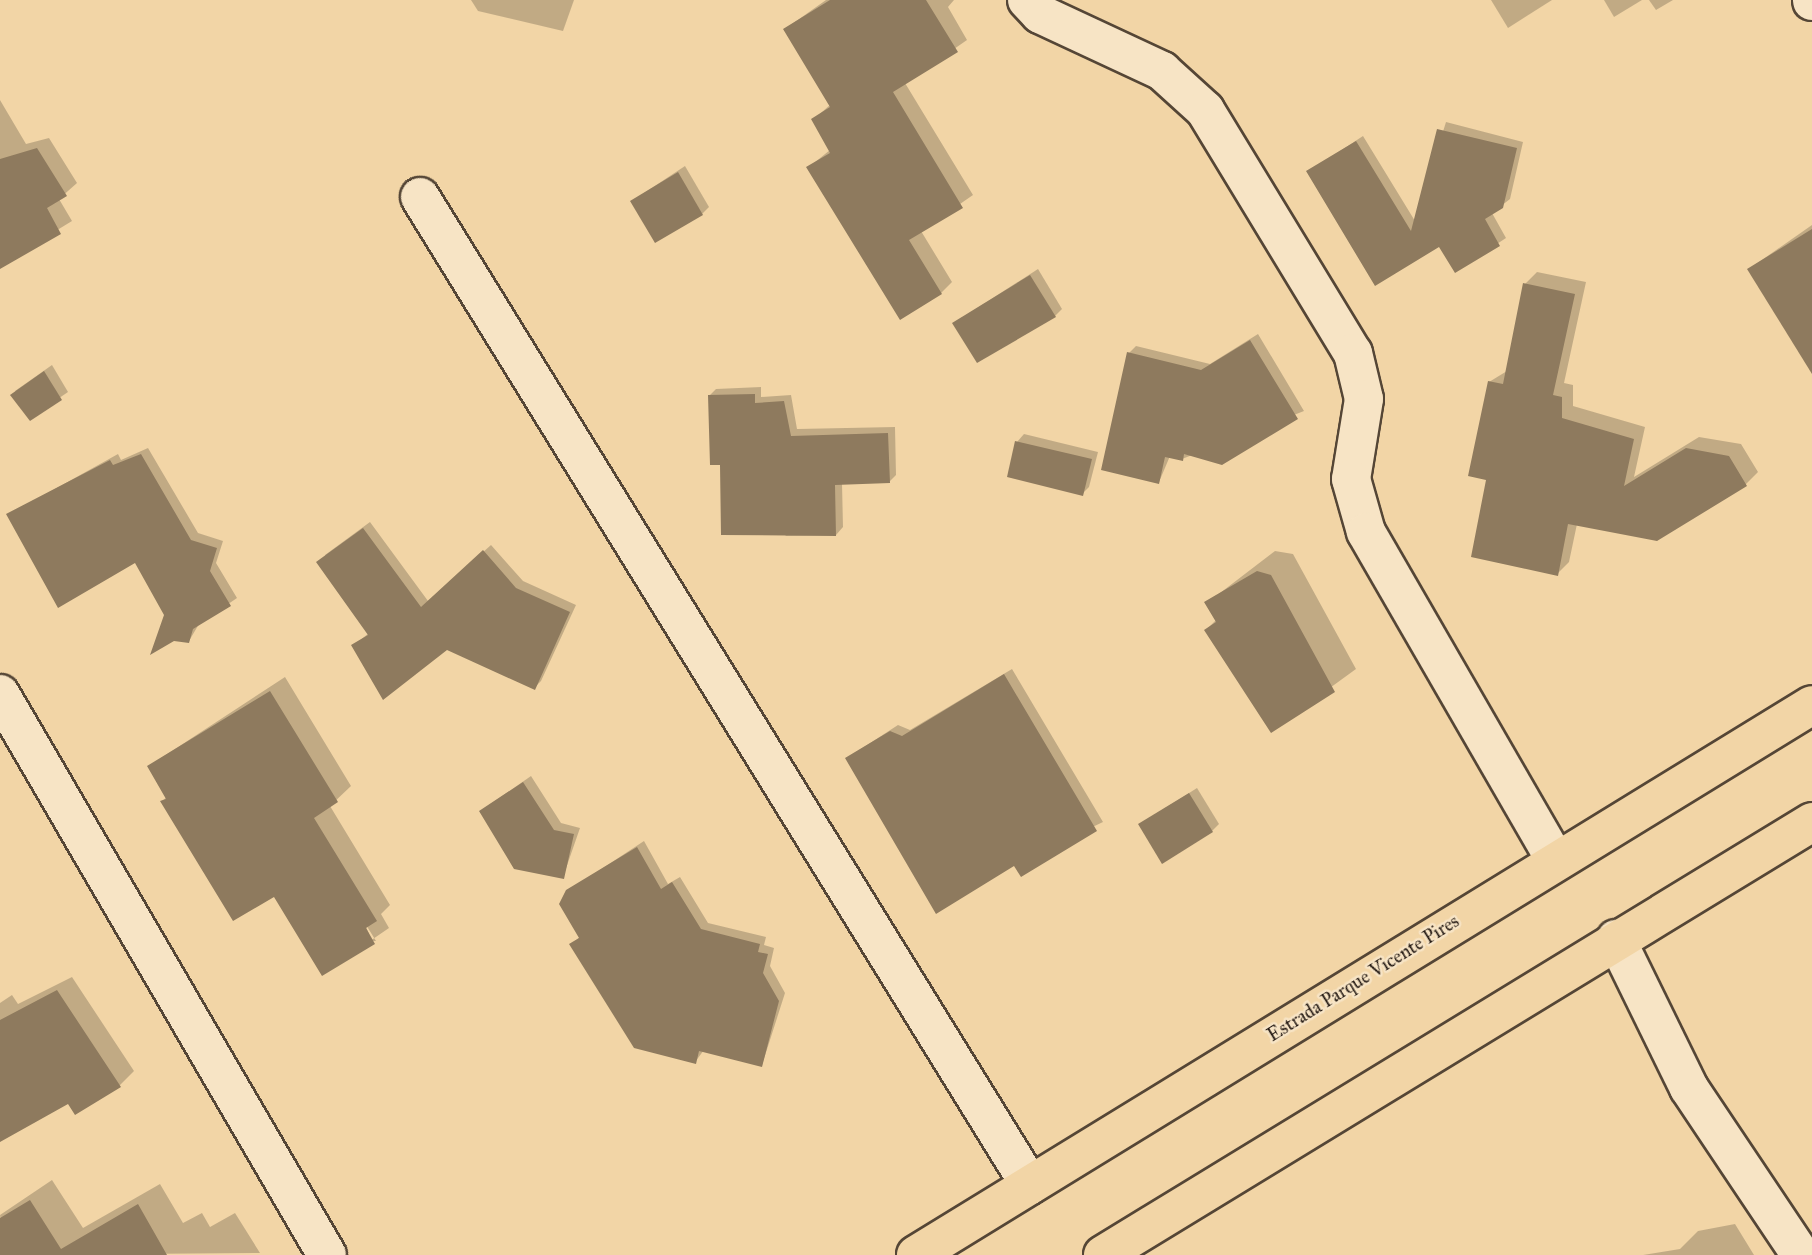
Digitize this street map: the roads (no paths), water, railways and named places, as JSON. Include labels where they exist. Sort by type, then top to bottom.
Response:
[{"type":"main road","name":"Estrada Parque Vicente Pires","points":[[916,1255],[1555,859],[1812,705]]},
{"type":"main road","points":[[1103,1255],[1616,939],[1812,822]]},
{"type":"street","points":[[1027,0],[1040,14],[1162,71],[1205,110],[1353,353],[1364,399],[1351,479],[1366,532],[1555,859]]},
{"type":"street","points":[[420,197],[1030,1185]]},
{"type":"street","points":[[0,694],[327,1255]]},
{"type":"street","points":[[1616,939],[1689,1088],[1801,1255]]}]
